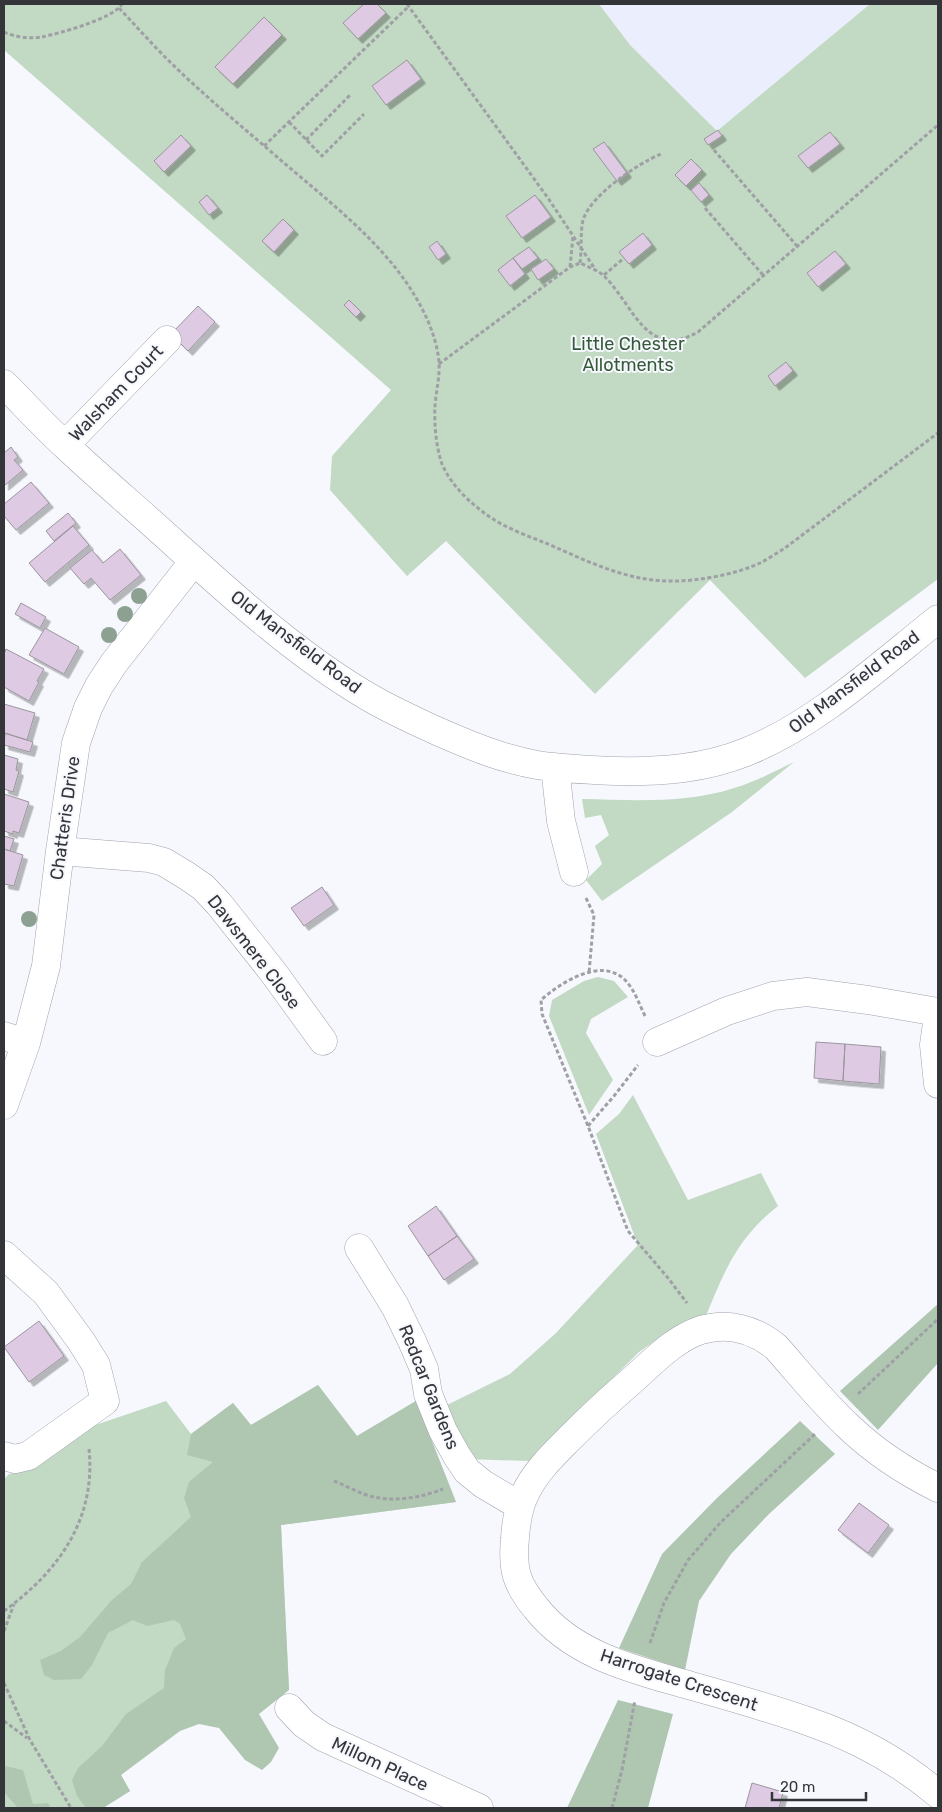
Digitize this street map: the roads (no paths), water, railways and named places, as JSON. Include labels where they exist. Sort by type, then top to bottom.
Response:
[{"type":"street","name":"Walsham Court","points":[[65,446],[167,340]]},
{"type":"street","name":"Old Mansfield Road","points":[[4,384],[65,446],[276,632],[324,668],[362,693],[396,712],[466,744],[499,756],[555,767],[645,772],[684,769],[717,762],[747,752],[782,736],[822,710],[938,619]]},
{"type":"street","name":"Chatteris Drive","points":[[4,1105],[15,1040],[46,966],[76,743],[88,708],[114,663],[194,561]]},
{"type":"street","points":[[555,767],[561,822],[574,872]]},
{"type":"street","name":"Dawsmere Close","points":[[60,851],[149,858],[164,862],[187,876],[202,887],[219,904],[324,1042]]},
{"type":"street","points":[[657,1042],[727,1011],[773,996],[807,992],[868,1000],[938,1014],[934,1045],[938,1084]]},
{"type":"street","name":"Redcar Gardens","points":[[359,1248],[394,1306],[412,1341],[424,1370],[428,1394],[443,1431],[457,1456],[467,1471],[520,1506]]},
{"type":"street","points":[[4,1255],[46,1293],[96,1365],[95,1408],[28,1456],[15,1458],[4,1456]]},
{"type":"street","name":"Harrogate Crescent","points":[[938,1488],[893,1462],[855,1433],[768,1340],[740,1327],[700,1330],[674,1345],[602,1406],[546,1461],[525,1493],[520,1506],[516,1528],[514,1564],[521,1588],[547,1622],[579,1645],[603,1658],[640,1671],[809,1721],[845,1735],[900,1764],[938,1794]]},
{"type":"street","name":"Millom Place","points":[[289,1708],[304,1724],[322,1737],[479,1808]]},
{"type":"park label","name":"Little Chester Allotments","points":[[628,354]]}]
